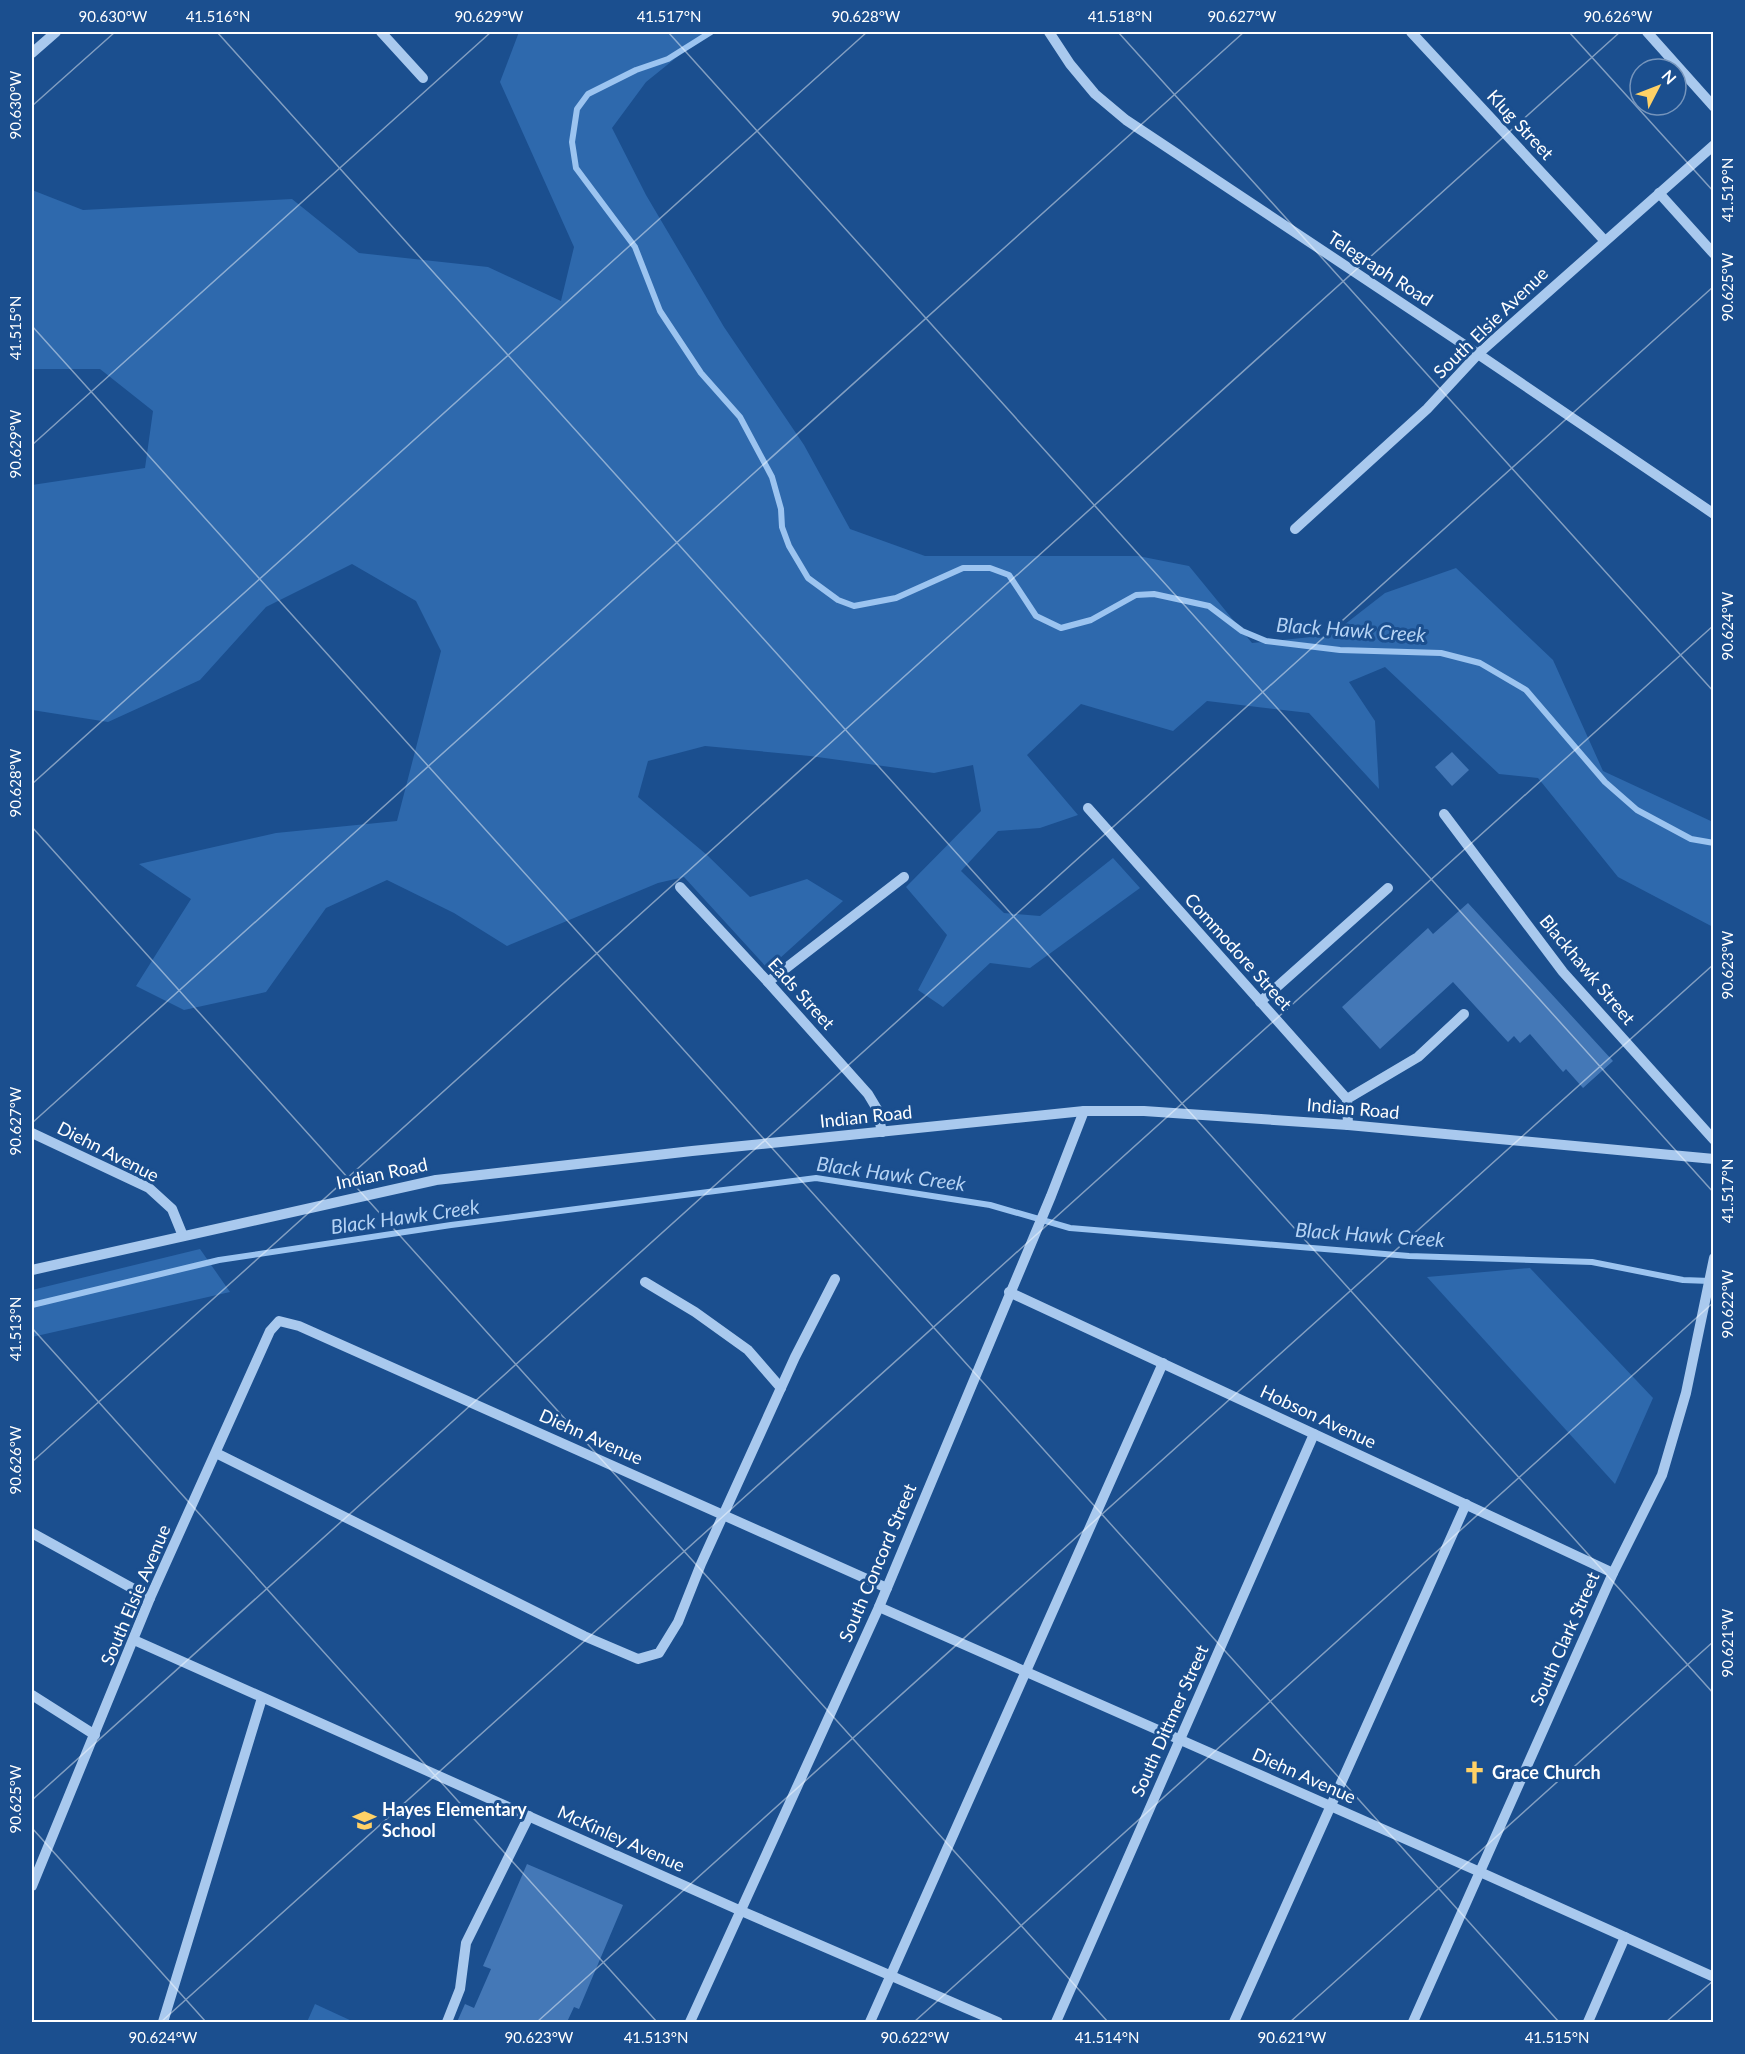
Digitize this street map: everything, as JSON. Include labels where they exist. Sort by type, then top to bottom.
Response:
[{"type":"street","points":[[32,53],[56,32]]},
{"type":"street","points":[[381,32],[423,78]]},
{"type":"street","name":"Telegraph Road","points":[[1049,32],[1070,64],[1095,94],[1125,120],[1478,354],[1713,514]]},
{"type":"street","name":"Klug Street","points":[[1411,32],[1604,240]]},
{"type":"street","points":[[1647,32],[1713,107]]},
{"type":"street","name":"South Elsie Avenue","points":[[1295,529],[1427,409],[1478,354],[1713,145]]},
{"type":"street","points":[[1659,193],[1713,254]]},
{"type":"street","name":"Commodore Street","points":[[1088,808],[1347,1099]]},
{"type":"street","name":"Blackhawk Street","points":[[1444,814],[1563,972],[1713,1140]]},
{"type":"street","points":[[768,982],[904,877]]},
{"type":"street","name":"Eads Street","points":[[680,887],[868,1094],[877,1109],[882,1132]]},
{"type":"street","points":[[1260,1002],[1388,888]]},
{"type":"street","points":[[1348,1125],[1347,1099],[1418,1057],[1464,1014]]},
{"type":"street","name":"Indian Road","points":[[32,1270],[436,1180],[1084,1111],[1144,1111],[1348,1125],[1713,1159]]},
{"type":"street","name":"South Concord Street","points":[[690,2022],[879,1607],[1051,1196],[1084,1111]]},
{"type":"street","name":"Diehn Avenue","points":[[32,1133],[148,1188],[172,1209],[183,1236]]},
{"type":"street","name":"South Clark Street","points":[[1413,2022],[1613,1573],[1662,1475],[1686,1394],[1713,1258]]},
{"type":"street","points":[[216,1453],[584,1636],[638,1659],[659,1653],[678,1622],[701,1563],[795,1357],[835,1280]]},
{"type":"street","points":[[645,1282],[695,1312],[748,1350],[781,1388]]},
{"type":"street","name":"Hobson Avenue","points":[[1009,1292],[1613,1573]]},
{"type":"street","name":"South Elsie Avenue","points":[[32,1886],[35,1865],[95,1735],[150,1598],[270,1331],[279,1321]]},
{"type":"street","name":"Diehn Avenue","points":[[279,1321],[299,1326],[887,1588]]},
{"type":"street","points":[[870,2022],[1163,1364]]},
{"type":"street","name":"South Dittmer Street","points":[[1056,2022],[1314,1434]]},
{"type":"street","points":[[1234,2022],[1466,1504]]},
{"type":"street","points":[[32,1533],[150,1598]]},
{"type":"street","name":"Diehn Avenue","points":[[879,1607],[1713,1977]]},
{"type":"street","name":"McKinley Avenue","points":[[134,1640],[740,1910],[998,2022]]},
{"type":"street","points":[[32,1695],[95,1735]]},
{"type":"street","points":[[163,2022],[262,1698]]},
{"type":"street","points":[[447,2022],[460,1989],[466,1943],[529,1816]]},
{"type":"street","points":[[1588,2022],[1625,1937]]},
{"type":"shaded area","points":[[519,32],[708,32],[646,82],[612,128],[646,195],[724,327],[804,445],[850,529],[925,556],[1138,556],[1189,566],[1252,643],[1331,635],[1385,593],[1456,568],[1553,660],[1603,771],[1713,822],[1713,927],[1618,877],[1538,778],[1499,774],[1385,667],[1349,682],[1375,721],[1379,789],[1309,713],[1207,701],[1173,731],[1081,704],[1027,755],[1078,815],[1040,828],[998,831],[961,871],[1004,913],[1040,916],[1113,858],[1140,888],[1030,968],[990,963],[943,1007],[918,990],[947,935],[906,887],[981,811],[973,765],[934,773],[810,756],[705,746],[648,761],[638,797],[707,855],[750,897],[807,879],[843,901],[768,969],[684,877],[658,883],[507,946],[454,913],[387,880],[326,908],[266,992],[184,1010],[136,986],[191,899],[139,864],[276,833],[397,821],[441,651],[416,601],[352,564],[266,607],[200,680],[108,722],[32,710],[32,485],[145,468],[153,411],[100,369],[32,369],[32,190],[83,210],[292,199],[359,253],[488,267],[561,301],[574,247],[500,82]]},
{"type":"shaded area","points":[[200,1249],[230,1292],[32,1337],[32,1290]]},
{"type":"shaded area","points":[[1530,1268],[1653,1398],[1615,1484],[1427,1277]]},
{"type":"shaded area","points":[[315,2004],[354,2022],[307,2022]]},
{"type":"building","points":[[1452,752],[1469,770],[1452,786],[1435,767]]},
{"type":"building","points":[[1468,903],[1613,1061],[1583,1088],[1566,1069],[1563,1072],[1530,1034],[1520,1043],[1514,1036],[1508,1042],[1453,982],[1380,1049],[1342,1007],[1428,928],[1433,934]]},
{"type":"building","points":[[527,1864],[623,1905],[579,2009],[574,2007],[567,2022],[457,2022],[465,2004],[474,2008],[491,1969],[483,1966]]},
{"type":"waterway","name":"Black Hawk Creek","points":[[711,32],[668,59],[636,70],[588,94],[577,109],[572,142],[576,168],[635,247],[660,311],[701,373],[740,417],[772,477],[781,509],[782,527],[789,546],[808,578],[838,600],[854,606],[896,598],[963,568],[990,568],[1009,575],[1036,616],[1061,628],[1091,620],[1136,595],[1154,594],[1209,606],[1242,631],[1266,641],[1340,650],[1441,653],[1480,663],[1526,690],[1605,782],[1637,810],[1691,839],[1714,843]]},
{"type":"waterway","name":"Black Hawk Creek","points":[[32,1305],[219,1260],[451,1225],[816,1178],[990,1205],[1070,1228],[1409,1256],[1592,1262],[1683,1280],[1710,1281]]},
{"type":"place","name":"Grace Church","points":[[1474,1773]]},
{"type":"place","name":"Hayes Elementary School","points":[[364,1820]]}]
